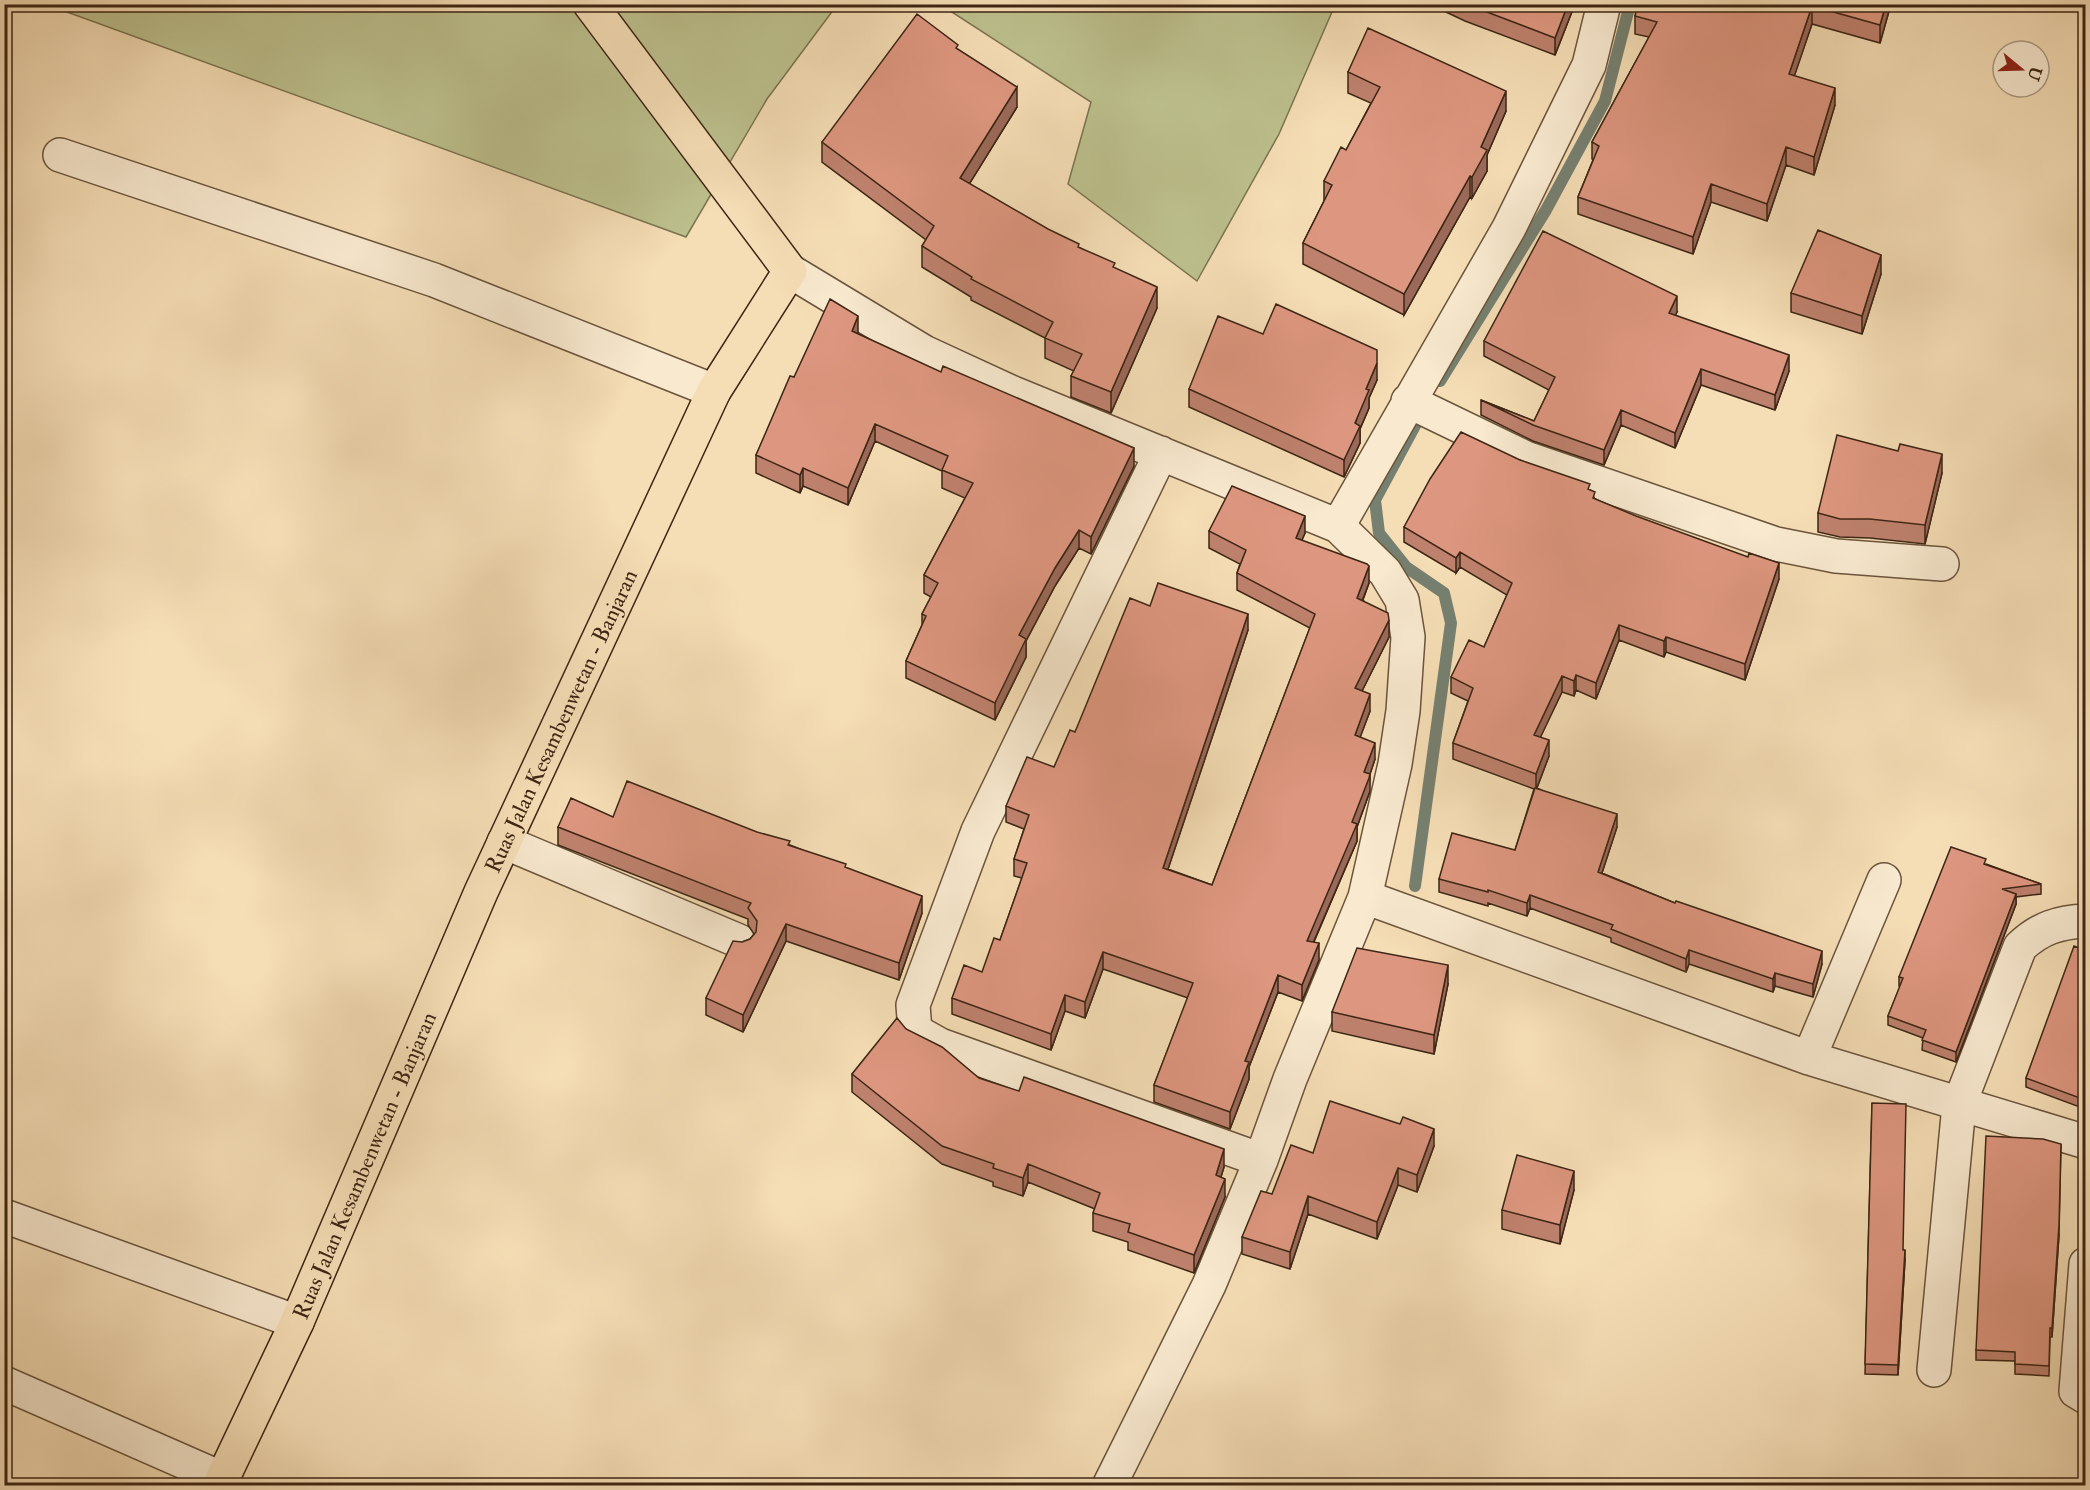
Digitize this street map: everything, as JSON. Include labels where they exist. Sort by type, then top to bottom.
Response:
[{"type":"main road","points":[[590,4],[790,271]]},
{"type":"main road","name":"Ruas Jalan Kesambenwetan - Banjaran","points":[[221,1482],[297,1322],[504,842],[714,391],[790,271]]},
{"type":"street","points":[[1338,526],[1509,228],[1589,65],[1604,4]]},
{"type":"street","points":[[60,155],[434,280],[714,391]]},
{"type":"street","points":[[790,271],[924,352],[1013,393],[1338,526],[1385,572],[1402,600],[1408,637],[1403,711],[1395,764],[1365,897],[1209,1285],[1109,1485]]},
{"type":"street","points":[[1408,401],[1526,458],[1776,544],[1836,556],[1942,564]]},
{"type":"street","points":[[1161,453],[978,831],[914,1005],[915,1031],[940,1045],[1261,1160]]},
{"type":"street","points":[[504,842],[739,941]]},
{"type":"street","points":[[1809,1058],[1884,880]]},
{"type":"street","points":[[1365,897],[1809,1058],[2085,1142]]},
{"type":"street","points":[[1934,1370],[1959,1105],[2020,947],[2035,933],[2062,922],[2085,921]]},
{"type":"street","points":[[4,1216],[297,1322]]},
{"type":"street","points":[[2085,1264],[2076,1391],[2085,1397]]},
{"type":"street","points":[[4,1383],[221,1482]]},
{"type":"green space","points":[[45,4],[837,5],[767,99],[686,237]]},
{"type":"green space","points":[[941,5],[1335,5],[1279,134],[1197,281],[1068,184],[1091,102]]},
{"type":"building","points":[[1466,4],[1568,4],[1555,38]]},
{"type":"building","points":[[1638,4],[1886,4],[1880,25],[1812,6],[1789,74],[1835,88],[1814,157],[1786,147],[1767,204],[1711,184],[1693,237],[1578,197],[1599,146],[1592,142],[1657,22],[1635,16]]},
{"type":"building","points":[[917,14],[958,45],[956,48],[1017,87],[960,178],[1048,229],[1079,244],[1078,247],[1115,263],[1113,267],[1157,287],[1111,392],[1071,376],[1082,354],[1045,338],[1053,322],[971,279],[972,277],[922,246],[934,226],[822,142]]},
{"type":"building","points":[[1368,28],[1506,91],[1481,147],[1487,150],[1404,294],[1303,243],[1332,185],[1324,181],[1341,147],[1346,150],[1380,87],[1348,72]]},
{"type":"building","points":[[1818,230],[1881,255],[1862,316],[1791,293]]},
{"type":"building","points":[[1543,231],[1677,296],[1669,313],[1789,355],[1775,395],[1701,369],[1675,433],[1621,410],[1604,450],[1533,425],[1481,400],[1534,421],[1555,377],[1484,341]]},
{"type":"building","points":[[830,299],[858,316],[852,331],[941,372],[943,366],[1134,448],[1091,537],[1079,530],[1055,568],[1019,635],[1026,639],[995,703],[906,661],[926,616],[922,614],[938,583],[924,575],[973,483],[942,470],[948,456],[875,424],[848,488],[803,468],[800,475],[756,455],[790,376],[794,377]]},
{"type":"building","points":[[1276,304],[1377,350],[1377,363],[1366,389],[1369,390],[1355,423],[1360,426],[1344,460],[1189,389],[1218,316],[1263,334]]},
{"type":"building","points":[[1461,432],[1520,460],[1590,484],[1588,489],[1595,492],[1593,498],[1636,516],[1748,557],[1749,553],[1779,563],[1745,664],[1666,637],[1664,641],[1619,625],[1596,683],[1576,675],[1574,681],[1562,676],[1534,735],[1549,740],[1536,774],[1453,743],[1473,688],[1451,677],[1469,640],[1484,647],[1512,583],[1460,552],[1456,558],[1404,527],[1430,479]]},
{"type":"building","points":[[1837,435],[1898,451],[1900,444],[1942,454],[1925,525],[1870,519],[1840,519],[1818,513]]},
{"type":"building","points":[[1232,486],[1305,516],[1296,538],[1367,564],[1369,566],[1357,598],[1388,613],[1389,620],[1355,688],[1370,694],[1355,735],[1375,743],[1364,772],[1370,774],[1369,778],[1352,822],[1357,824],[1307,941],[1319,943],[1302,985],[1278,975],[1245,1061],[1249,1062],[1230,1112],[1154,1085],[1193,983],[1103,952],[1085,1002],[1065,995],[1051,1034],[952,998],[964,965],[982,972],[994,938],[1000,940],[1027,863],[1014,859],[1029,815],[1006,806],[1027,757],[1054,767],[1070,730],[1075,732],[1130,598],[1150,606],[1158,583],[1248,614],[1163,868],[1212,885],[1315,614],[1237,573],[1246,550],[1209,531]]},
{"type":"building","points":[[627,781],[757,832],[790,841],[788,845],[846,864],[845,867],[922,896],[899,963],[786,924],[743,1015],[706,998],[733,941],[742,942],[750,939],[756,932],[757,921],[748,908],[751,903],[558,827],[571,798],[613,817]]},
{"type":"building","points":[[1535,788],[1617,814],[1598,872],[1675,903],[1676,901],[1822,951],[1813,984],[1775,973],[1773,979],[1689,950],[1686,959],[1611,929],[1613,925],[1530,895],[1527,903],[1488,890],[1488,892],[1439,879],[1452,833],[1515,850]]},
{"type":"building","points":[[1951,847],[1986,859],[1984,864],[2041,884],[2002,889],[2016,894],[1956,1052],[1922,1040],[1926,1030],[1888,1016],[1903,978],[1899,977]]},
{"type":"building","points":[[2074,946],[2085,950],[2085,1100],[2026,1078]]},
{"type":"building","points":[[1357,948],[1448,965],[1434,1035],[1332,1012]]},
{"type":"building","points":[[897,1018],[906,1029],[942,1047],[979,1078],[1019,1091],[1024,1077],[1224,1149],[1216,1175],[1225,1179],[1194,1255],[1128,1232],[1130,1224],[1093,1213],[1100,1193],[1028,1164],[1023,1178],[993,1168],[994,1164],[942,1146],[852,1074]]},
{"type":"building","points":[[1330,1101],[1400,1124],[1403,1117],[1434,1129],[1417,1175],[1398,1168],[1377,1222],[1308,1196],[1290,1252],[1242,1237],[1261,1191],[1272,1194],[1291,1145],[1313,1153]]},
{"type":"building","points":[[1872,1103],[1906,1104],[1903,1250],[1905,1250],[1898,1365],[1865,1364]]},
{"type":"building","points":[[1986,1136],[2043,1139],[2061,1144],[2059,1225],[2049,1366],[2015,1364],[2015,1352],[1976,1350]]},
{"type":"building","points":[[1517,1155],[1574,1171],[1560,1225],[1502,1210]]},
{"type":"waterway","points":[[1440,381],[1546,210],[1605,101],[1630,4]]},
{"type":"waterway","points":[[1415,886],[1451,623],[1444,593],[1406,567],[1379,533],[1375,500],[1424,409]]}]
